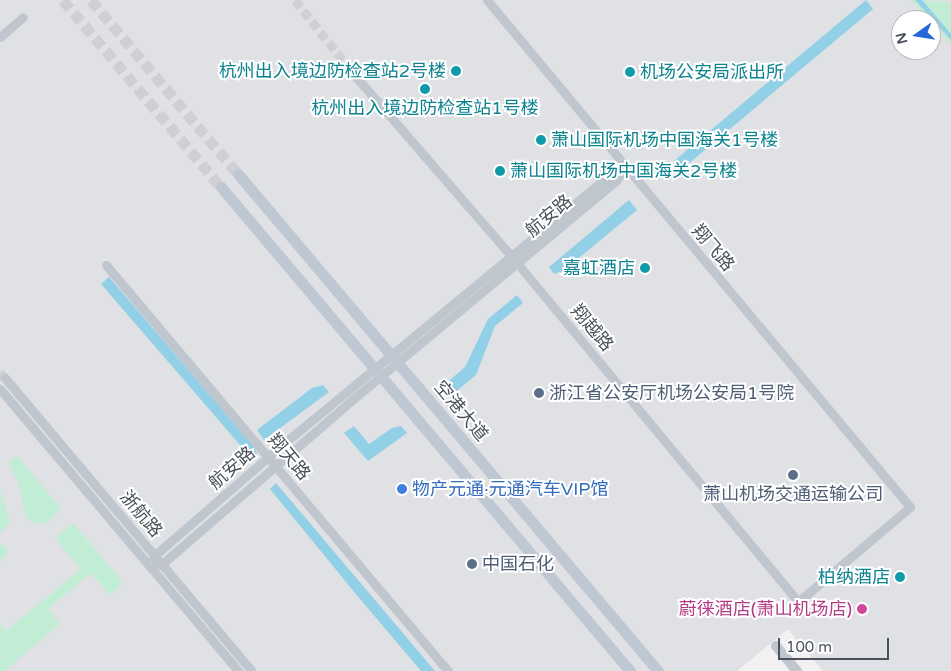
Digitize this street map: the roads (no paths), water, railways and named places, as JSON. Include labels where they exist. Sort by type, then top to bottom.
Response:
[{"type":"main road","name":"空港大道","points":[[238,174],[658,671]]},
{"type":"main road","points":[[221,187],[630,671]]},
{"type":"street","name":"翔飞路","points":[[487,0],[625,168],[910,507],[798,602]]},
{"type":"street","points":[[0,37],[23,17]]},
{"type":"street","name":"翔越路","points":[[357,78],[515,260],[798,602]]},
{"type":"street","name":"航安路","points":[[150,566],[155,555],[268,458],[378,372],[515,260],[610,175],[625,168]]},
{"type":"street","name":"翔天路","points":[[106,264],[448,671]]},
{"type":"street","name":"航安路","points":[[162,564],[276,467],[378,372]]},
{"type":"street","name":"浙航路","points":[[5,378],[252,671]]},
{"type":"street","name":"浙航路","points":[[0,389],[238,671]]},
{"type":"street","points":[[150,566],[162,564]]},
{"type":"street","points":[[776,646],[797,671]]},
{"type":"water","points":[[866,0],[873,9],[675,175],[668,166]]},
{"type":"water","points":[[915,0],[922,0],[931,10],[924,10]]},
{"type":"water","points":[[941,22],[951,34],[951,40],[941,29]]},
{"type":"water","points":[[629,200],[637,210],[563,271],[554,274],[549,267]]},
{"type":"water","points":[[109,277],[256,449],[257,454],[253,460],[101,284]]},
{"type":"water","points":[[517,295],[523,303],[495,326],[476,375],[452,395],[444,385],[465,367],[488,319]]},
{"type":"water","points":[[323,385],[329,392],[264,440],[257,430],[312,388]]},
{"type":"water","points":[[354,426],[369,444],[392,428],[401,426],[407,433],[368,461],[344,433]]},
{"type":"water","points":[[276,483],[435,671],[421,671],[355,593],[270,489]]},
{"type":"tunnel","points":[[63,0],[221,187]]},
{"type":"tunnel","points":[[91,0],[238,174]]},
{"type":"tunnel","points":[[295,0],[357,78]]},
{"type":"tunnel","points":[[0,372],[5,378]]},
{"type":"place","name":"杭州出入境边防检查站2号楼","points":[[456,71]]},
{"type":"place","name":"机场公安局派出所","points":[[630,72]]},
{"type":"place","name":"杭州出入境边防检查站1号楼","points":[[425,89]]},
{"type":"place","name":"萧山国际机场中国海关1号楼","points":[[541,140]]},
{"type":"place","name":"萧山国际机场中国海关2号楼","points":[[500,171]]},
{"type":"place","name":"嘉虹酒店","points":[[645,268]]},
{"type":"place","name":"浙江省公安厅机场公安局1号院","points":[[539,393]]},
{"type":"place","name":"萧山机场交通运输公司","points":[[793,475]]},
{"type":"place","name":"物产元通·元通汽车VIP馆","points":[[402,489]]},
{"type":"place","name":"中国石化","points":[[472,564]]},
{"type":"place","name":"柏纳酒店","points":[[900,577]]},
{"type":"place","name":"蔚徕酒店(萧山机场店)","points":[[862,609]]}]
